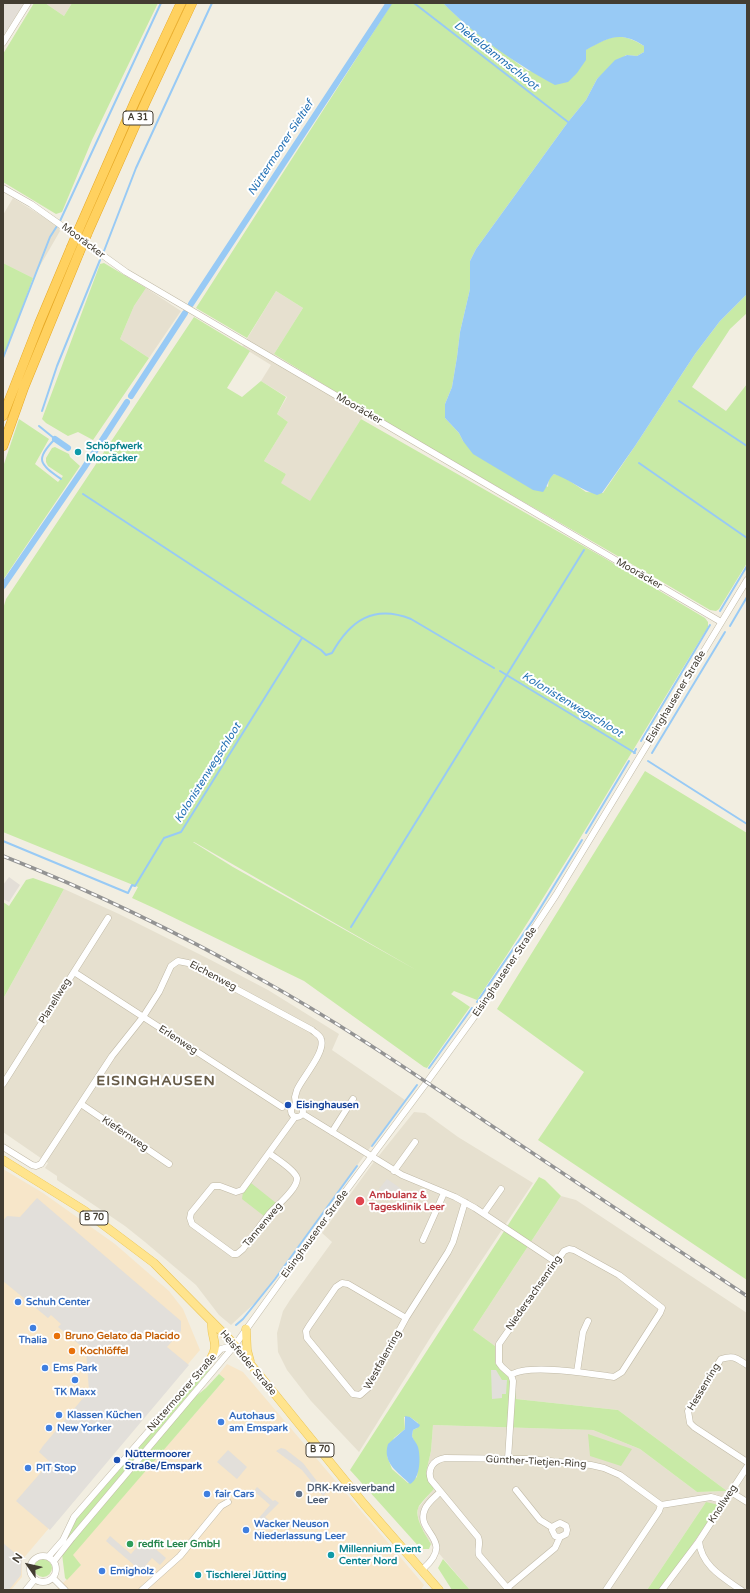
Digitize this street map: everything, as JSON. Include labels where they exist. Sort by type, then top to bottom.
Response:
[{"type":"highway","name":"A 31","points":[[3,416],[79,229],[136,99],[181,3]]},
{"type":"highway","name":"A 31","points":[[3,446],[27,380],[87,234],[146,101],[192,3]]},
{"type":"main road","name":"Heisfelder Straße","points":[[3,1160],[65,1198],[154,1263],[235,1345],[364,1504],[439,1590]]},
{"type":"main road","points":[[208,1363],[214,1353],[215,1347],[211,1330],[212,1322]]},
{"type":"main road","name":"B 70","points":[[246,1329],[247,1350],[250,1364]]},
{"type":"street","points":[[3,43],[28,3]]},
{"type":"street","name":"Mooräcker","points":[[3,188],[31,204],[126,272],[721,622]]},
{"type":"street","name":"Eisinghausener Straße","points":[[235,1345],[371,1157],[428,1082],[516,957],[577,860],[747,580]]},
{"type":"street","name":"Planellweg","points":[[3,1084],[108,918]]},
{"type":"street","name":"Eichenweg","points":[[3,1147],[32,1165],[36,1166],[41,1164],[112,1056],[143,1017],[159,992],[169,968],[174,963],[182,960],[312,1030],[321,1037],[322,1047],[298,1088],[295,1097],[296,1105]]},
{"type":"street","name":"Erlenweg","points":[[74,972],[282,1107]]},
{"type":"street","points":[[332,1132],[353,1099]]},
{"type":"street","name":"Kiefernweg","points":[[80,1104],[169,1164]]},
{"type":"street","points":[[296,1105],[302,1107],[303,1114],[299,1117],[295,1117],[291,1114],[292,1106],[296,1105]]},
{"type":"street","points":[[303,1114],[394,1171],[418,1183],[465,1202],[556,1262]]},
{"type":"street","name":"Tannenweg","points":[[269,1153],[294,1173],[297,1178],[296,1183],[283,1200],[270,1213],[243,1249],[237,1254],[233,1254],[194,1225],[190,1218],[191,1213],[213,1186],[220,1186],[236,1192],[242,1190],[295,1117]]},
{"type":"street","points":[[394,1171],[415,1142]]},
{"type":"street","points":[[484,1214],[501,1189]]},
{"type":"street","points":[[423,1240],[444,1193]]},
{"type":"street","name":"Westfalenring","points":[[406,1318],[348,1284],[342,1283],[336,1287],[308,1326],[306,1336],[309,1343],[350,1392],[355,1395],[360,1395],[368,1388],[406,1318],[451,1247],[465,1202]]},
{"type":"street","name":"Niedersachsenring","points":[[571,1249],[578,1251],[619,1275],[662,1308],[626,1366],[618,1376],[614,1377],[578,1372],[527,1370],[516,1372],[511,1375],[502,1368],[499,1363],[499,1344],[556,1262],[566,1250],[571,1249]]},
{"type":"street","points":[[578,1372],[583,1332],[588,1321]]},
{"type":"street","name":"Nüttermoorer Straße","points":[[49,1556],[63,1540],[74,1517],[208,1363],[221,1349],[235,1345]]},
{"type":"street","name":"Nüttermoorer Straße","points":[[54,1561],[235,1345]]},
{"type":"street","name":"Hessenring","points":[[747,1365],[730,1356],[721,1359],[688,1411],[690,1423],[694,1427],[747,1462]]},
{"type":"street","points":[[508,1459],[513,1381],[511,1375]]},
{"type":"street","name":"Günther-Tietjen-Ring","points":[[508,1589],[479,1555],[478,1551],[480,1542],[478,1537],[431,1480],[429,1474],[430,1468],[437,1460],[445,1458],[508,1459],[583,1463],[604,1468],[620,1475],[662,1505]]},
{"type":"street","name":"Knollweg","points":[[662,1590],[699,1540],[747,1467]]},
{"type":"street","points":[[516,1490],[540,1520],[553,1528],[555,1536],[560,1537]]},
{"type":"street","points":[[422,1569],[433,1558],[437,1551],[436,1544],[424,1520],[424,1513],[426,1506],[440,1492]]},
{"type":"street","points":[[731,1492],[747,1502]]},
{"type":"street","points":[[606,1590],[662,1505],[711,1497],[725,1501]]},
{"type":"street","points":[[142,1590],[180,1556],[221,1506],[228,1502]]},
{"type":"street","points":[[508,1589],[555,1548],[560,1537],[564,1536],[567,1532],[566,1526],[562,1523],[557,1523],[553,1528]]},
{"type":"street","points":[[699,1540],[703,1557],[710,1567],[741,1590]]},
{"type":"street","points":[[39,1556],[49,1556],[54,1561],[56,1571],[53,1578],[43,1582],[35,1579],[31,1573],[31,1564],[33,1560],[39,1556]]},
{"type":"street","points":[[53,1578],[65,1590]]},
{"type":"street","points":[[26,1590],[35,1579]]},
{"type":"shaded area","points":[[3,3],[24,3],[3,36]]},
{"type":"shaded area","points":[[45,3],[72,3],[64,16]]},
{"type":"shaded area","points":[[13,198],[58,226],[60,231],[33,278],[3,263],[3,215]]},
{"type":"shaded area","points":[[146,288],[181,311],[149,358],[120,339],[134,306]]},
{"type":"shaded area","points":[[276,291],[303,308],[274,354],[366,411],[310,502],[280,483],[286,474],[264,461],[288,422],[277,414],[287,397],[261,381],[271,365],[242,347]]},
{"type":"shaded area","points":[[9,877],[20,885],[9,902],[3,899],[3,885]]},
{"type":"shaded area","points":[[64,889],[119,914],[268,990],[339,1034],[332,1050],[405,1100],[258,1300],[231,1325],[219,1315],[196,1285],[125,1226],[57,1180],[57,1176],[45,1168],[48,1163],[3,1132],[3,999]]},
{"type":"shaded area","points":[[414,1112],[425,1113],[458,1137],[533,1183],[432,1335],[359,1452],[311,1401],[287,1370],[278,1352],[277,1333],[283,1311],[332,1242],[322,1233],[373,1163]]},
{"type":"shaded area","points":[[3,1169],[43,1193],[115,1244],[169,1291],[183,1309],[200,1350],[22,1560],[22,1577],[11,1590],[3,1590]]},
{"type":"shaded area","points":[[387,1179],[400,1188],[392,1199],[379,1189]]},
{"type":"shaded area","points":[[561,1196],[576,1200],[747,1313],[747,1590],[659,1590],[681,1561],[706,1502],[647,1590],[470,1590],[431,1544],[421,1527],[418,1517],[418,1508],[434,1489],[426,1473],[431,1451],[433,1425],[593,1430],[640,1449],[697,1492],[727,1491],[618,1410],[516,1399],[515,1381],[507,1376],[495,1363],[495,1346],[473,1330]]},
{"type":"shaded area","points":[[37,1198],[181,1321],[181,1331],[167,1347],[189,1365],[50,1530],[16,1501],[50,1462],[39,1452],[89,1391],[86,1350],[58,1327],[61,1324],[51,1315],[48,1318],[3,1281],[3,1221],[7,1216],[20,1217]]},
{"type":"shaded area","points":[[227,1364],[243,1372],[424,1585],[421,1590],[56,1590],[81,1565],[72,1555],[225,1379],[219,1374]]},
{"type":"shaded area","points":[[491,1370],[496,1370],[502,1380],[507,1380],[506,1394],[502,1394],[502,1398],[492,1399]]},
{"type":"shaded area","points":[[281,1448],[285,1449],[303,1463],[326,1493],[323,1496],[302,1470],[276,1451]]},
{"type":"shaded area","points":[[228,1450],[247,1467],[237,1479],[217,1462]]},
{"type":"shaded area","points":[[257,1487],[273,1501],[275,1500],[279,1503],[265,1517],[276,1526],[269,1528],[258,1519],[270,1505],[254,1491]]},
{"type":"shaded area","points":[[110,1536],[131,1554],[144,1539],[166,1558],[160,1565],[152,1558],[141,1571],[106,1541]]},
{"type":"shaded area","points":[[3,1543],[22,1559],[21,1575],[9,1590],[3,1590]]},
{"type":"green space","points":[[34,3],[45,3],[64,16],[72,3],[158,3],[92,140],[62,212],[56,214],[3,182],[3,54]]},
{"type":"green space","points":[[392,3],[443,3],[464,23],[528,71],[586,60],[585,50],[614,37],[628,38],[644,46],[644,52],[637,56],[626,55],[597,79],[586,100],[568,122],[476,249],[470,261],[470,289],[460,332],[452,387],[445,404],[445,418],[459,433],[463,441],[548,487],[549,478],[554,474],[564,477],[586,492],[603,493],[695,354],[720,321],[747,294],[747,313],[730,329],[692,387],[726,411],[747,384],[747,563],[719,609],[716,611],[710,610],[274,354],[303,308],[276,291],[247,338],[196,308]]},
{"type":"green space","points":[[3,263],[33,278],[3,360]]},
{"type":"green space","points":[[104,263],[146,288],[134,306],[120,339],[149,358],[93,440],[78,432],[68,436],[42,419],[100,264]]},
{"type":"green space","points":[[194,317],[250,351],[227,388],[242,397],[261,381],[286,397],[277,414],[288,422],[264,461],[286,474],[281,483],[310,501],[361,419],[601,556],[705,618],[708,622],[708,627],[566,862],[477,1000],[454,991],[451,994],[470,1007],[427,1068],[304,981],[132,898],[138,887],[3,832],[3,609],[6,599]],"holes":[[[194,842],[418,971],[233,867]]]},
{"type":"green space","points":[[19,419],[49,439],[35,464],[58,482],[63,476],[48,466],[46,462],[46,458],[52,448],[55,447],[69,454],[70,457],[80,466],[3,580],[3,467]]},
{"type":"green space","points":[[645,771],[747,833],[747,1280],[538,1140],[584,1072],[497,1009]]},
{"type":"green space","points":[[33,878],[64,889],[3,999],[3,902],[9,906],[26,880]]},
{"type":"green space","points":[[539,1177],[545,1180],[561,1196],[473,1330],[495,1346],[495,1363],[507,1376],[515,1381],[516,1399],[618,1410],[727,1491],[697,1492],[640,1449],[593,1430],[433,1425],[431,1451],[426,1473],[434,1489],[419,1506],[418,1510],[421,1526],[431,1544],[429,1549],[421,1549],[350,1470]],"holes":[[[404,1417],[410,1417],[418,1423],[417,1428],[413,1430],[412,1436],[419,1454],[417,1477],[408,1483],[392,1469],[387,1456],[394,1438],[405,1429]]]},
{"type":"green space","points":[[251,1183],[276,1203],[264,1216],[242,1199],[243,1192]]},
{"type":"green space","points":[[207,1367],[210,1369],[80,1524],[61,1549],[59,1548],[73,1522]]},
{"type":"green space","points":[[219,1374],[225,1379],[73,1555],[81,1565],[67,1580],[65,1578],[62,1554],[190,1401],[206,1388]]},
{"type":"green space","points":[[588,1434],[632,1449],[621,1466],[590,1456]]},
{"type":"green space","points":[[706,1502],[719,1505],[681,1561],[659,1590],[647,1590]]},
{"type":"green space","points":[[43,1559],[49,1562],[52,1568],[49,1574],[43,1577],[37,1574],[34,1568],[37,1562]]},
{"type":"green space","points":[[443,1559],[470,1590],[452,1590],[438,1568]]},
{"type":"water","points":[[443,3],[747,3],[747,294],[720,321],[695,354],[635,446],[602,493],[597,495],[554,474],[550,478],[543,492],[533,490],[473,454],[459,433],[445,418],[445,404],[452,387],[460,332],[470,289],[470,261],[476,249],[568,122],[586,100],[597,79],[615,60],[627,55],[637,56],[644,52],[644,46],[636,41],[621,37],[608,39],[601,42],[586,50],[586,60],[577,73],[568,82],[555,85],[525,68],[496,48],[455,15]]},
{"type":"water","points":[[405,1416],[410,1417],[420,1425],[413,1430],[412,1436],[418,1447],[419,1468],[416,1478],[410,1484],[392,1467],[387,1457],[388,1444],[405,1429]]},
{"type":"waterway","points":[[60,221],[161,3]]},
{"type":"waterway","points":[[104,251],[136,168],[212,3]]},
{"type":"waterway","name":"Nüttermoorer Sieltief","points":[[191,304],[389,3]]},
{"type":"waterway","name":"Diekeldammschloot","points":[[414,3],[568,122]]},
{"type":"waterway","points":[[3,358],[50,237],[57,226]]},
{"type":"waterway","points":[[42,411],[57,366],[100,260]]},
{"type":"waterway","name":"Nüttermoorer Sieltief","points":[[131,396],[185,313]]},
{"type":"waterway","points":[[679,401],[747,446]]},
{"type":"waterway","name":"Nüttermoorer Sieltief","points":[[3,586],[84,468],[127,402]]},
{"type":"waterway","name":"Kolonistenwegschloot","points":[[39,426],[55,439],[44,452],[42,461],[48,469],[61,479]]},
{"type":"waterway","points":[[55,439],[68,448]]},
{"type":"waterway","points":[[639,463],[747,538]]},
{"type":"waterway","name":"Kolonistenwegschloot","points":[[83,494],[321,650],[326,655],[332,653],[339,642],[355,624],[364,618],[385,613],[411,619],[494,668]]},
{"type":"waterway","points":[[351,927],[584,550]]},
{"type":"waterway","points":[[720,611],[747,566]]},
{"type":"waterway","points":[[730,626],[747,597]]},
{"type":"waterway","points":[[641,741],[710,625]]},
{"type":"waterway","points":[[652,753],[725,632]]},
{"type":"waterway","name":"Kolonistenwegschloot","points":[[3,841],[128,893],[132,885],[135,886],[164,838],[181,832],[302,638]]},
{"type":"waterway","name":"Kolonistenwegschloot","points":[[500,671],[635,753]]},
{"type":"waterway","name":"Kolonistenwegschloot","points":[[634,753],[636,749]]},
{"type":"waterway","points":[[586,833],[629,761]]},
{"type":"waterway","name":"Kolonistenwegschloot","points":[[648,761],[747,824]]},
{"type":"waterway","points":[[477,1002],[533,920],[582,840]]},
{"type":"waterway","points":[[429,1068],[472,1008]]},
{"type":"waterway","points":[[372,1146],[417,1085]]},
{"type":"waterway","points":[[236,1325],[243,1319],[275,1279],[357,1166]]},
{"type":"railway","points":[[3,856],[102,898],[167,929],[291,996],[404,1067],[747,1296]]},
{"type":"place","name":"Schöpfwerk Mooräcker","points":[[78,452]]},
{"type":"place","name":"Eisinghausen","points":[[288,1105]]},
{"type":"place","name":"Ambulanz & Tagesklinik Leer","points":[[360,1201]]},
{"type":"place","name":"Schuh Center","points":[[18,1302]]},
{"type":"place","name":"Thalia","points":[[33,1328]]},
{"type":"place","name":"Bruno Gelato da Placido","points":[[57,1336]]},
{"type":"place","name":"Kochlöffel","points":[[72,1351]]},
{"type":"place","name":"Ems Park","points":[[45,1368]]},
{"type":"place","name":"TK Maxx","points":[[75,1380]]},
{"type":"place","name":"Klassen Küchen","points":[[59,1415]]},
{"type":"place","name":"Autohaus am Emspark","points":[[221,1422]]},
{"type":"place","name":"New Yorker","points":[[49,1428]]},
{"type":"place","name":"Nüttermoorer Straße/Emspark","points":[[117,1460]]},
{"type":"place","name":"PIT Stop","points":[[28,1468]]},
{"type":"place","name":"fair Cars","points":[[207,1494]]},
{"type":"place","name":"DRK-Kreisverband Leer","points":[[299,1494]]},
{"type":"place","name":"Wacker Neuson Niederlassung Leer","points":[[246,1530]]},
{"type":"place","name":"redfit Leer GmbH","points":[[130,1544]]},
{"type":"place","name":"Millennium Event Center Nord","points":[[331,1555]]},
{"type":"place","name":"Emigholz","points":[[102,1571]]},
{"type":"place","name":"Tischlerei Jütting","points":[[198,1575]]},
{"type":"district","name":"EISINGHAUSEN","points":[[156,1081]]}]
